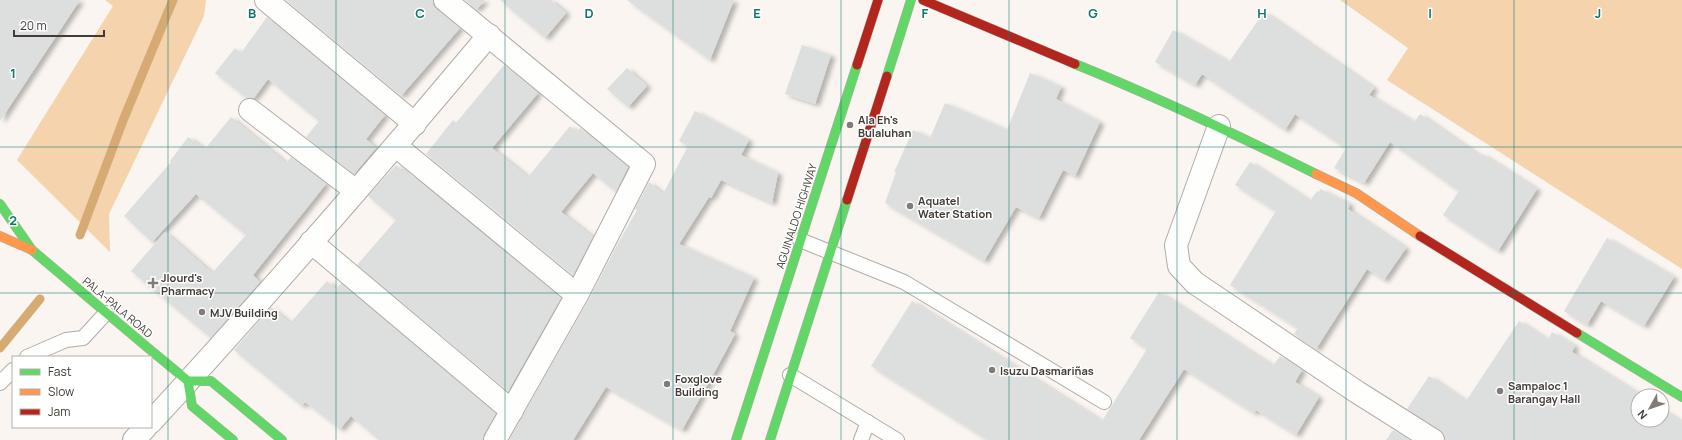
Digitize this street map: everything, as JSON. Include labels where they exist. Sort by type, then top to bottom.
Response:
[{"type":"main road","name":"AGUINALDO HIGHWAY","points":[[736,440],[878,0]]},
{"type":"main road","points":[[770,440],[911,0]]},
{"type":"main road","points":[[923,0],[1025,44],[1139,90],[1219,126],[1356,193],[1443,251],[1682,397]]},
{"type":"main road","name":"PALA-PALA ROAD","points":[[0,204],[32,250],[188,381]]},
{"type":"main road","name":"PALA-PALA ROAD","points":[[0,236],[32,250]]},
{"type":"main road","points":[[233,440],[192,406],[188,381],[211,381],[282,440]]},
{"type":"street","points":[[266,0],[415,124]]},
{"type":"street","points":[[445,0],[644,164],[577,295],[495,440]]},
{"type":"street","points":[[152,421],[396,146],[489,35]]},
{"type":"street","points":[[250,110],[356,191]]},
{"type":"street","points":[[1219,126],[1176,245],[1179,266],[1195,283],[1357,392],[1433,440]]},
{"type":"street","points":[[396,146],[577,295]]},
{"type":"street","points":[[311,242],[512,412]]},
{"type":"street","points":[[134,440],[145,428]]},
{"type":"lane","points":[[800,240],[904,282],[1104,402]]},
{"type":"lane","points":[[29,356],[66,340],[84,338],[106,313]]},
{"type":"lane","points":[[0,383],[12,371]]},
{"type":"lane","points":[[790,375],[897,440]]},
{"type":"lane","points":[[861,440],[868,422]]},
{"type":"shaded area","points":[[105,0],[206,0],[204,16],[109,214],[110,252],[17,160],[113,6]]},
{"type":"shaded area","points":[[1340,0],[1682,0],[1682,269],[1387,80],[1408,48]]},
{"type":"building","points":[[0,0],[80,0],[0,121]]},
{"type":"building","points":[[286,0],[433,0],[433,5],[437,10],[460,28],[401,96]]},
{"type":"building","points":[[465,0],[485,0],[476,10]]},
{"type":"building","points":[[500,0],[551,0],[566,13],[545,38]]},
{"type":"building","points":[[627,0],[734,0],[710,60]]},
{"type":"building","points":[[1264,12],[1374,88],[1369,95],[1414,122],[1420,114],[1480,156],[1482,154],[1537,189],[1498,251],[1443,215],[1459,191],[1390,142],[1364,183],[1334,168],[1346,148],[1295,114],[1285,130],[1202,74],[1195,85],[1155,62],[1173,30],[1229,62]]},
{"type":"building","points":[[267,17],[385,115],[366,139],[376,148],[354,174],[306,137],[319,121],[268,79],[254,98],[247,98],[215,73],[235,48],[241,53]]},
{"type":"building","points":[[802,45],[831,55],[815,104],[785,94]]},
{"type":"building","points":[[504,65],[538,93],[492,148],[528,177],[570,126],[577,132],[580,128],[628,167],[616,192],[593,173],[561,212],[593,237],[573,275],[426,154],[453,120],[456,123]]},
{"type":"building","points":[[627,68],[647,86],[628,107],[607,89]]},
{"type":"building","points":[[1030,73],[1061,87],[1056,99],[1100,122],[1075,176],[1063,170],[1039,218],[1016,207],[984,261],[885,203],[896,172],[894,172],[913,130],[930,138],[945,103],[1007,130]]},
{"type":"building","points":[[695,111],[749,140],[741,155],[778,173],[772,203],[721,180],[711,198],[709,197],[679,244],[754,278],[730,331],[735,334],[682,430],[606,387],[573,440],[509,440],[588,301],[637,210],[635,209],[649,182],[663,194],[688,146],[679,141]]},
{"type":"building","points":[[231,117],[286,163],[291,157],[326,184],[253,275],[260,282],[211,338],[131,271],[165,232],[212,273],[246,235],[196,194],[152,242],[124,216],[171,162],[170,161],[188,137],[205,149]]},
{"type":"building","points":[[1250,162],[1310,201],[1320,189],[1350,204],[1348,209],[1406,248],[1384,280],[1367,269],[1316,349],[1294,334],[1298,328],[1230,285],[1276,211],[1235,185]]},
{"type":"building","points":[[396,165],[409,176],[410,174],[561,298],[508,391],[357,265],[396,220],[368,196]]},
{"type":"building","points":[[1607,238],[1674,277],[1644,326],[1601,301],[1587,325],[1564,311]]},
{"type":"building","points":[[327,281],[336,289],[341,283],[496,414],[484,434],[483,440],[379,440],[351,416],[340,429],[305,402],[302,406],[234,350],[271,307],[290,323]]},
{"type":"building","points":[[1159,292],[1273,366],[1280,356],[1302,370],[1295,382],[1319,397],[1296,435],[1256,410],[1254,413],[1184,369],[1139,440],[988,440],[871,366],[912,301],[1102,421],[1147,349],[1130,338]]},
{"type":"building","points":[[1519,321],[1548,340],[1552,332],[1575,346],[1572,352],[1630,388],[1630,428],[1670,428],[1670,414],[1682,422],[1682,440],[1445,440],[1444,434],[1440,430],[1407,409],[1429,376],[1466,401]]},
{"type":"building","points":[[1393,430],[1410,440],[1386,440]]},
{"type":"waterway","points":[[80,235],[124,118],[173,0]]},
{"type":"waterway","points":[[0,348],[40,299]]},
{"type":"traffic: fast","points":[[887,76],[911,0]]},
{"type":"traffic: fast","points":[[1075,64],[1197,117],[1316,174]]},
{"type":"traffic: fast","points":[[736,440],[857,65]]},
{"type":"traffic: fast","points":[[770,440],[847,200]]},
{"type":"traffic: fast","points":[[0,204],[32,250],[148,348],[188,381],[211,381],[282,440]]},
{"type":"traffic: fast","points":[[1577,333],[1682,397]]},
{"type":"traffic: fast","points":[[188,381],[192,406],[233,440]]},
{"type":"traffic: slow","points":[[1316,174],[1356,193],[1420,236]]},
{"type":"traffic: slow","points":[[0,236],[32,250]]},
{"type":"traffic: jam","points":[[857,65],[878,0]]},
{"type":"traffic: jam","points":[[923,0],[1075,64]]},
{"type":"traffic: jam","points":[[847,200],[887,76]]},
{"type":"traffic: jam","points":[[1420,236],[1577,333]]},
{"type":"place","name":"Ala Eh's Bulaluhan","points":[[850,125]]},
{"type":"place","name":"Aquatel Water Station","points":[[910,206]]},
{"type":"place","name":"Jlourd's Pharmacy","points":[[153,283]]},
{"type":"place","name":"MJV Building","points":[[202,312]]},
{"type":"place","name":"Isuzu Dasmariñas","points":[[992,370]]},
{"type":"place","name":"Foxglove Building","points":[[667,384]]},
{"type":"place","name":"Sampaloc 1 Barangay Hall","points":[[1500,391]]}]
